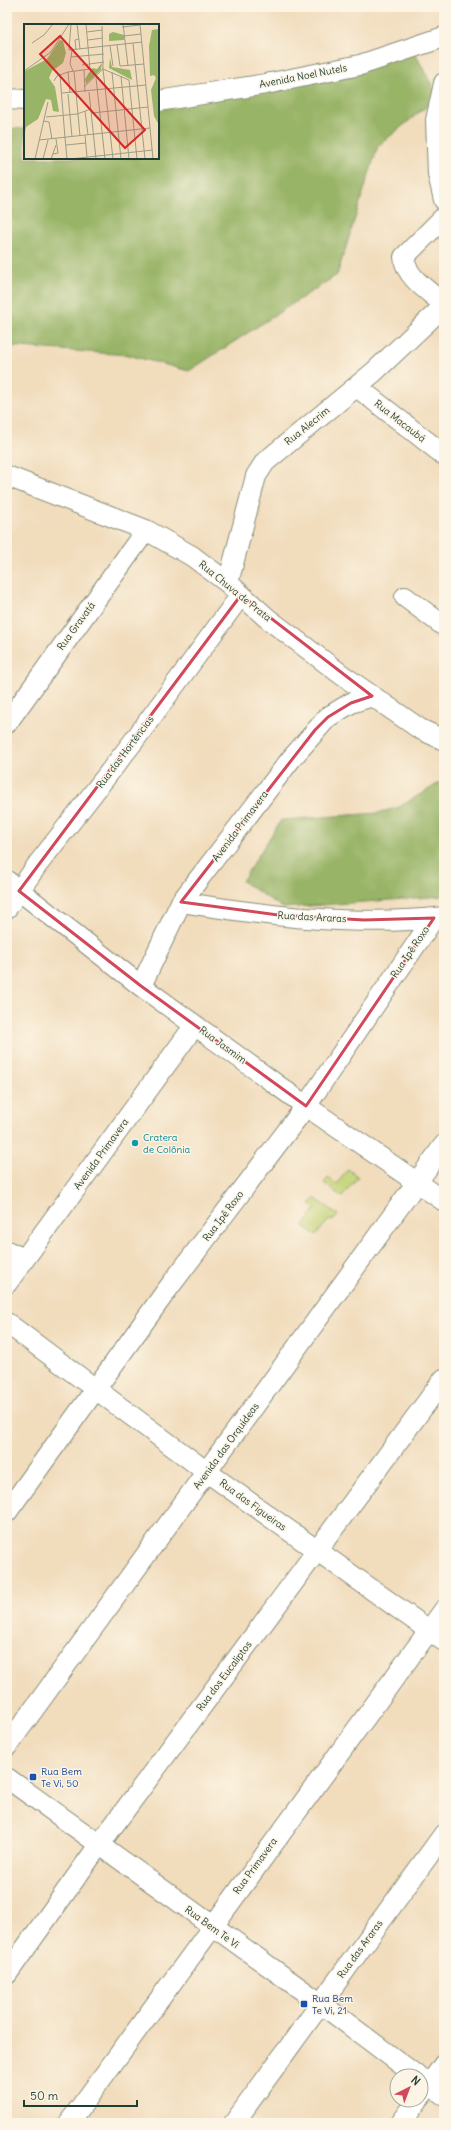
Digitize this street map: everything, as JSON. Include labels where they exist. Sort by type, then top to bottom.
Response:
[{"type":"street","name":"Avenida Noel Nutels","points":[[159,101],[266,84],[360,64],[444,37]]},
{"type":"street","points":[[444,83],[440,125],[438,174],[444,200]]},
{"type":"street","points":[[7,99],[24,100]]},
{"type":"street","points":[[444,217],[404,257],[404,262],[413,277],[444,305]]},
{"type":"street","name":"Rua Alecrim","points":[[235,589],[256,476],[265,462],[356,387],[444,305]]},
{"type":"street","name":"Rua Macaubá","points":[[356,387],[444,454]]},
{"type":"street","name":"Rua Chuva de Prata","points":[[9,481],[146,530],[192,556],[235,589],[267,618],[372,696],[428,734],[444,740]]},
{"type":"street","name":"Rua Gravatá","points":[[7,723],[146,530]]},
{"type":"street","name":"Rua das Hortências","points":[[7,908],[13,886],[129,748],[235,589]]},
{"type":"street","points":[[405,597],[444,626]]},
{"type":"street","name":"Avenida Primavera","points":[[141,986],[181,902],[315,730],[328,717],[351,703],[372,696]]},
{"type":"street","name":"Rua Jasmim","points":[[13,886],[141,986],[306,1106],[444,1201]]},
{"type":"street","name":"Rua das Araras","points":[[181,902],[220,909],[286,916],[364,920],[439,917]]},
{"type":"street","name":"Rua Ipê Roxo","points":[[7,1512],[167,1290],[306,1106],[439,917]]},
{"type":"street","name":"Avenida Primavera","points":[[7,1283],[15,1255],[195,1025]]},
{"type":"street","name":"Avenida das Orquídeas","points":[[7,1746],[444,1145]]},
{"type":"street","name":"Rua das Figueiras","points":[[7,1323],[207,1472],[437,1636]]},
{"type":"street","name":"Rua dos Eucaliptos","points":[[7,1974],[99,1845],[444,1380]]},
{"type":"street","name":"Rua Primavera","points":[[69,2123],[211,1926],[437,1636],[444,1610]]},
{"type":"street","name":"Rua Bem Te Vi","points":[[7,1778],[320,2003],[400,2068]]},
{"type":"street","name":"Rua das Araras","points":[[234,2123],[444,1834]]},
{"type":"street","points":[[429,2083],[444,2064]]},
{"type":"street","points":[[401,2123],[411,2108]]},
{"type":"highlighted area","points":[[241,595],[372,696],[351,703],[328,717],[315,730],[181,902],[278,915],[364,920],[434,918],[306,1106],[141,986],[19,891]]},
{"type":"green space","points":[[415,53],[438,97],[378,146],[337,275],[189,371],[128,355],[7,346],[7,128],[24,129],[24,159],[159,159],[159,108]]},
{"type":"green space","points":[[444,780],[444,896],[283,908],[242,881],[281,820],[378,813],[399,807]]},
{"type":"green space","points":[[348,1169],[358,1177],[342,1197],[324,1183],[328,1178],[337,1184]]},
{"type":"green space","points":[[315,1198],[338,1215],[333,1221],[329,1220],[316,1235],[304,1226],[316,1208],[310,1204]]},
{"type":"place","name":"Cratera de Colônia","points":[[135,1143]]},
{"type":"place","name":"Rua Bem Te Vi, 50","points":[[33,1777]]},
{"type":"place","name":"Rua Bem Te Vi, 21","points":[[304,2004]]}]
